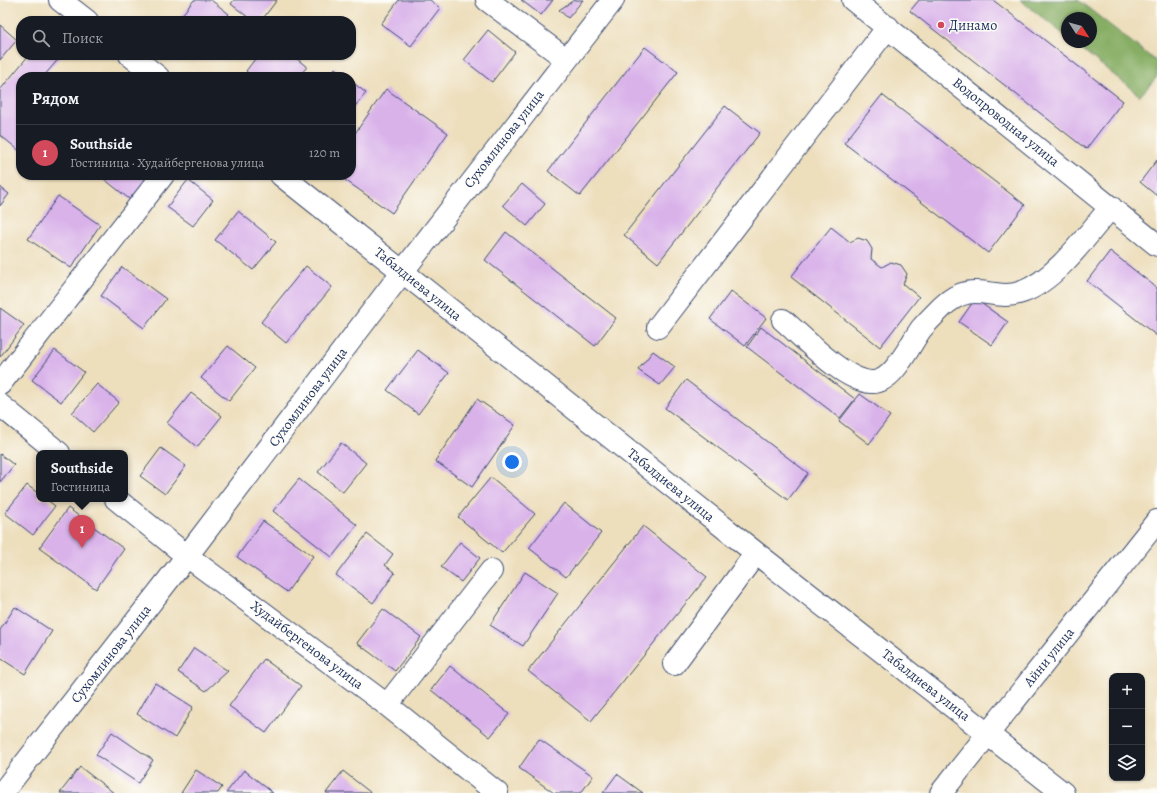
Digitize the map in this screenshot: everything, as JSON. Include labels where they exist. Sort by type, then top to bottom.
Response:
[{"type":"street","points":[[60,0],[81,16]]},
{"type":"street","points":[[487,0],[566,59]]},
{"type":"street","name":"Сухомлинова улица","points":[[2,793],[187,556],[403,271],[613,0]]},
{"type":"street","name":"Водопроводная улица","points":[[854,0],[1157,245]]},
{"type":"street","points":[[658,327],[888,27]]},
{"type":"street","points":[[136,60],[152,72]]},
{"type":"street","points":[[0,384],[158,180]]},
{"type":"street","name":"Табалдиева улица","points":[[287,180],[756,553],[1063,793]]},
{"type":"street","points":[[783,320],[839,368],[855,379],[873,383],[886,376],[896,367],[921,330],[942,307],[959,294],[981,291],[1002,294],[1021,292],[1048,277],[1111,208]]},
{"type":"street","points":[[0,405],[55,450]]},
{"type":"street","name":"Худайбергенова улица","points":[[120,502],[187,556],[387,704],[497,793]]},
{"type":"street","name":"Айни улица","points":[[940,793],[1157,521]]},
{"type":"street","points":[[674,664],[756,553]]},
{"type":"street","points":[[387,704],[491,571]]},
{"type":"green space","points":[[1020,0],[1078,0],[1093,12],[1061,12],[1061,32]]},
{"type":"green space","points":[[1097,15],[1157,62],[1157,77],[1140,96],[1080,48],[1097,48]]},
{"type":"building","points":[[194,0],[211,0],[229,14],[227,16],[181,16]]},
{"type":"building","points":[[234,0],[277,0],[265,16],[247,16],[231,4]]},
{"type":"building","points":[[399,0],[430,0],[440,8],[411,46],[381,24]]},
{"type":"building","points":[[521,0],[553,0],[541,15]]},
{"type":"building","points":[[574,0],[583,0],[568,18],[559,10]]},
{"type":"building","points":[[919,0],[993,0],[1123,101],[1086,149],[910,11]]},
{"type":"building","points":[[0,25],[16,39],[16,41],[0,60]]},
{"type":"building","points":[[488,30],[515,52],[492,82],[464,60]]},
{"type":"building","points":[[645,47],[678,72],[580,196],[548,171]]},
{"type":"building","points":[[25,60],[58,60],[47,72],[16,72],[16,148],[0,135],[0,90]]},
{"type":"building","points":[[254,60],[298,60],[307,67],[302,72],[246,71]]},
{"type":"building","points":[[335,68],[340,72],[332,72]]},
{"type":"building","points":[[356,85],[366,93],[356,105]]},
{"type":"building","points":[[386,89],[448,133],[392,213],[345,180],[356,180],[356,132]]},
{"type":"building","points":[[882,95],[1025,205],[988,253],[844,143]]},
{"type":"building","points":[[725,106],[760,133],[658,263],[624,235]]},
{"type":"building","points":[[1157,160],[1157,196],[1140,182]]},
{"type":"building","points":[[105,180],[150,180],[133,202]]},
{"type":"building","points":[[188,180],[213,200],[193,226],[167,207]]},
{"type":"building","points":[[522,184],[545,204],[527,226],[503,205]]},
{"type":"building","points":[[0,187],[9,194],[0,206]]},
{"type":"building","points":[[58,196],[100,225],[71,268],[28,239]]},
{"type":"building","points":[[238,211],[276,242],[253,270],[215,240]]},
{"type":"building","points":[[831,227],[850,242],[858,238],[867,241],[872,249],[871,259],[882,267],[891,262],[901,265],[907,274],[903,284],[919,297],[880,347],[791,277]]},
{"type":"building","points":[[506,232],[616,318],[595,346],[485,260]]},
{"type":"building","points":[[1110,251],[1157,288],[1157,336],[1087,281]]},
{"type":"building","points":[[306,266],[332,287],[286,343],[261,322]]},
{"type":"building","points":[[122,267],[166,299],[144,328],[101,296]]},
{"type":"building","points":[[731,291],[766,318],[745,346],[710,319]]},
{"type":"building","points":[[975,299],[1008,322],[992,345],[959,322]]},
{"type":"building","points":[[0,308],[24,325],[0,357]]},
{"type":"building","points":[[761,327],[855,399],[840,418],[747,347]]},
{"type":"building","points":[[228,346],[255,368],[229,401],[201,378]]},
{"type":"building","points":[[55,350],[84,372],[61,402],[32,380]]},
{"type":"building","points":[[418,350],[449,373],[418,414],[387,390]]},
{"type":"building","points":[[653,351],[675,367],[660,385],[638,370]]},
{"type":"building","points":[[686,380],[808,473],[788,500],[665,408]]},
{"type":"building","points":[[97,384],[119,402],[93,432],[72,413]]},
{"type":"building","points":[[191,393],[222,416],[197,447],[167,423]]},
{"type":"building","points":[[860,394],[890,416],[869,444],[839,421]]},
{"type":"building","points":[[477,399],[515,425],[472,487],[435,461]]},
{"type":"building","points":[[341,443],[366,463],[343,492],[318,472]]},
{"type":"building","points":[[161,448],[186,466],[165,494],[140,476]]},
{"type":"building","points":[[0,454],[14,465],[0,482]]},
{"type":"building","points":[[491,477],[535,514],[502,553],[458,517]]},
{"type":"building","points":[[299,479],[357,525],[332,557],[273,511]]},
{"type":"building","points":[[27,485],[36,492],[36,502],[50,502],[55,506],[33,535],[5,513]]},
{"type":"building","points":[[564,503],[601,533],[566,577],[529,548]]},
{"type":"building","points":[[68,508],[124,549],[96,589],[39,548]]},
{"type":"building","points":[[263,521],[313,556],[287,592],[237,557]]},
{"type":"building","points":[[643,526],[707,577],[591,721],[528,671]]},
{"type":"building","points":[[367,534],[393,554],[385,565],[395,573],[373,603],[336,575]]},
{"type":"building","points":[[460,542],[480,558],[461,582],[441,567]]},
{"type":"building","points":[[525,572],[558,593],[523,646],[490,625]]},
{"type":"building","points":[[15,607],[52,631],[25,674],[0,658],[0,630]]},
{"type":"building","points":[[383,609],[421,637],[395,671],[357,643]]},
{"type":"building","points":[[194,648],[228,671],[206,691],[178,672]]},
{"type":"building","points":[[264,659],[301,686],[266,733],[229,706]]},
{"type":"building","points":[[450,666],[509,714],[490,737],[431,690]]},
{"type":"building","points":[[155,683],[193,707],[175,738],[137,714]]},
{"type":"building","points":[[112,732],[153,760],[138,783],[96,755]]},
{"type":"building","points":[[539,739],[593,776],[581,793],[554,793],[519,768]]},
{"type":"building","points":[[80,767],[114,793],[60,793]]},
{"type":"building","points":[[196,770],[222,787],[218,793],[181,793]]},
{"type":"building","points":[[244,770],[273,793],[226,793]]},
{"type":"building","points":[[343,771],[371,793],[326,793]]},
{"type":"building","points":[[617,774],[643,793],[603,793]]},
{"type":"place","name":"Динамо","points":[[941,25]]},
{"type":"place","name":"Southside","points":[[82,548]]}]
